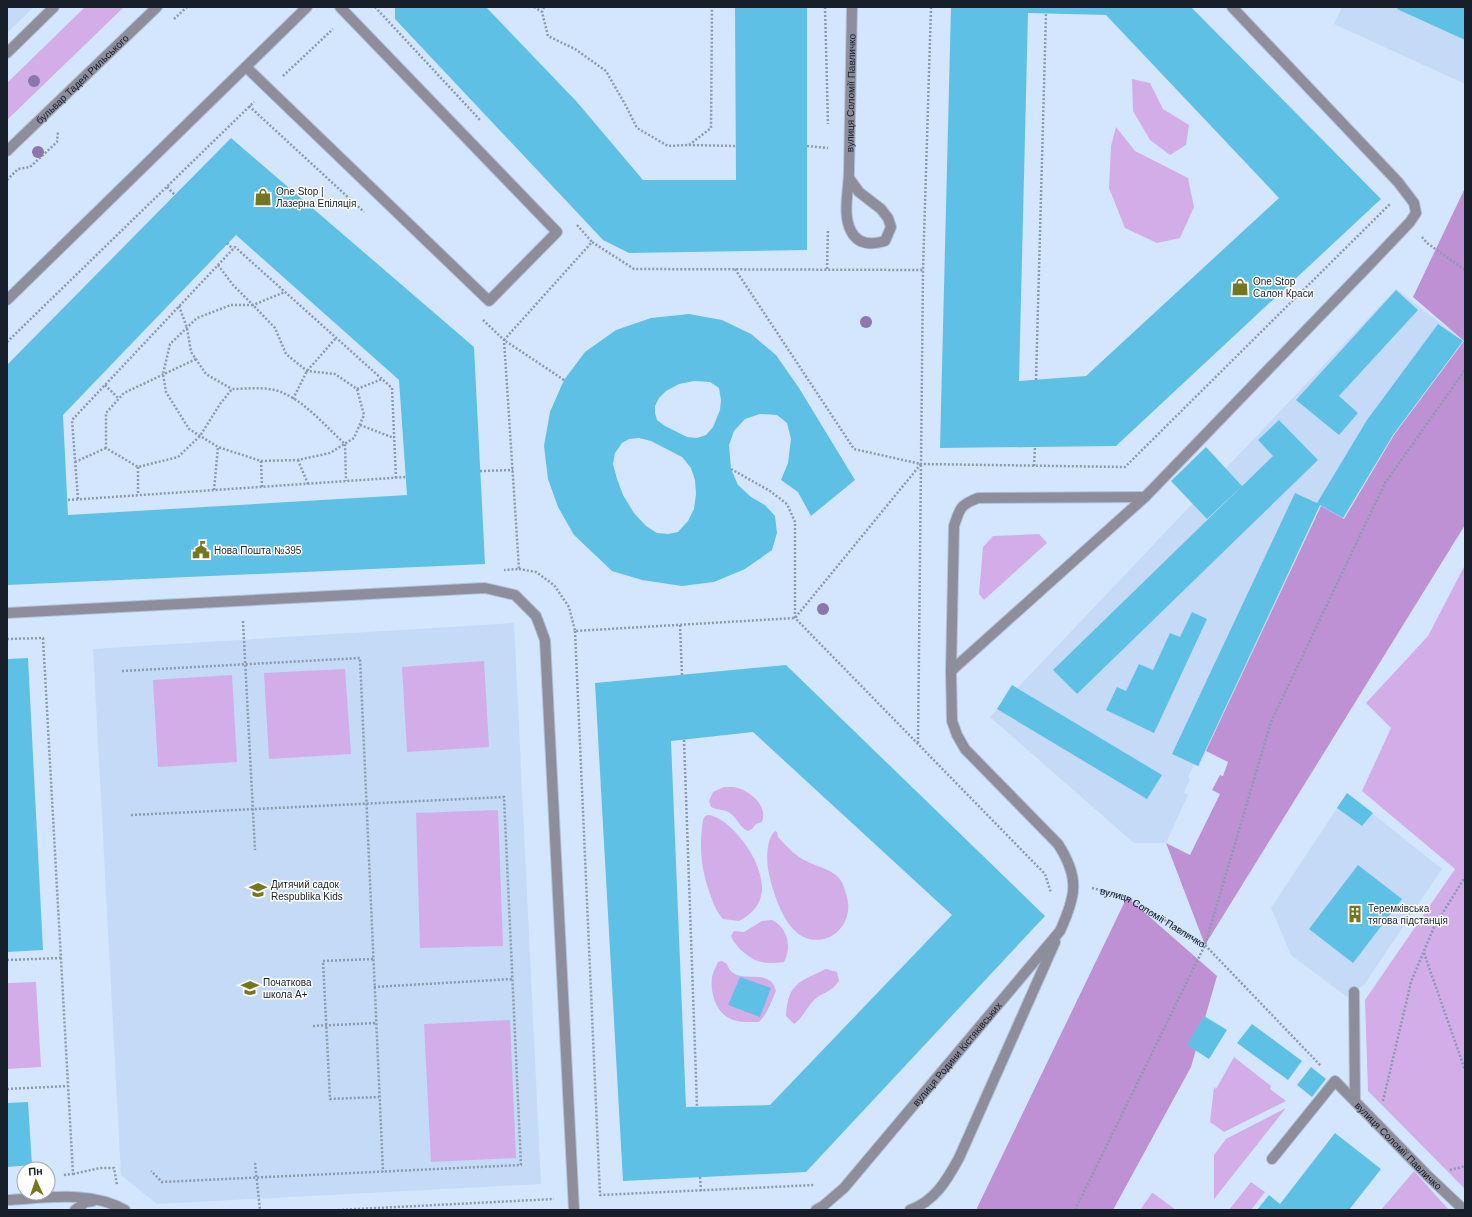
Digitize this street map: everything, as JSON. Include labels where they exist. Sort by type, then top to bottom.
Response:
[{"type":"street","points":[[7,52],[54,7]]},
{"type":"street","name":"бульвар Тадея Рильського","points":[[7,151],[157,7]]},
{"type":"street","points":[[7,300],[307,7]]},
{"type":"street","points":[[246,68],[489,301],[557,232],[340,7]]},
{"type":"street","name":"вулиця Соломії Павличко","points":[[849,178],[859,192],[881,209],[888,218],[891,227],[885,241],[874,244],[860,242],[851,232],[847,217],[852,7]]},
{"type":"street","points":[[951,671],[1145,497],[1372,262],[1410,222],[1416,213],[1414,202],[1398,182],[1232,7]]},
{"type":"street","points":[[1074,884],[1067,858],[1058,844],[965,749],[957,735],[952,721],[951,671],[954,526],[958,512],[966,503],[978,498],[1145,497]]},
{"type":"street","points":[[7,613],[485,588],[514,595],[536,616],[545,640],[574,1210]]},
{"type":"street","name":"вулиця Родини Кістяківських","points":[[816,1210],[844,1188],[1060,931],[1069,911],[1074,884]]},
{"type":"street","points":[[910,1210],[927,1202],[945,1183],[959,1158],[1060,931]]},
{"type":"street","points":[[1354,992],[1354,1101]]},
{"type":"street","points":[[1272,1158],[1335,1081]]},
{"type":"street","name":"вулиця Соломії Павличко","points":[[1335,1081],[1428,1176],[1464,1210]]},
{"type":"street","points":[[7,1200],[59,1196],[97,1200],[116,1205],[125,1210]]},
{"type":"street","points":[[74,1210],[86,1202],[97,1200]]},
{"type":"path","points":[[534,7],[542,12]]},
{"type":"path","points":[[544,7],[542,12],[548,36],[575,49],[606,71],[637,128],[668,146],[736,146]]},
{"type":"path","points":[[688,145],[711,128],[712,7]]},
{"type":"path","points":[[825,7],[828,124]]},
{"type":"path","points":[[918,744],[923,270],[931,7]]},
{"type":"path","points":[[1036,380],[1046,13]]},
{"type":"path","points":[[7,342],[249,106],[269,90],[348,16]]},
{"type":"path","points":[[249,106],[365,213]]},
{"type":"path","points":[[807,146],[828,148],[828,155]]},
{"type":"path","points":[[167,187],[175,195]]},
{"type":"path","points":[[735,269],[854,449],[921,464],[1125,467],[1393,201]]},
{"type":"path","points":[[827,269],[828,224]]},
{"type":"path","points":[[519,570],[504,340],[592,242],[634,268],[923,270]]},
{"type":"path","points":[[1427,243],[1465,270]]},
{"type":"path","points":[[227,244],[233,250]]},
{"type":"path","points":[[78,499],[72,420],[235,247],[392,388],[396,478]]},
{"type":"path","points":[[218,265],[233,285],[253,305],[275,328],[286,354],[307,371],[335,374],[357,390],[364,415],[354,438],[330,453],[298,460],[261,461],[218,446],[189,429],[166,392],[163,374],[170,344],[197,318],[231,305],[253,305],[285,292]]},
{"type":"path","points":[[179,306],[187,328],[191,352],[206,374],[232,389],[258,388],[280,392],[301,402],[345,444],[346,481]]},
{"type":"path","points":[[481,319],[504,340],[564,380]]},
{"type":"path","points":[[293,399],[307,371],[336,338]]},
{"type":"path","points":[[106,448],[106,413],[124,393],[196,359]]},
{"type":"path","points":[[1075,1210],[1205,945],[1271,722],[1385,484],[1465,370]]},
{"type":"path","points":[[357,390],[382,379]]},
{"type":"path","points":[[105,385],[119,399]]},
{"type":"path","points":[[106,448],[138,467],[178,457],[200,436],[220,404],[232,389]]},
{"type":"path","points":[[360,425],[394,438]]},
{"type":"path","points":[[214,490],[218,446]]},
{"type":"path","points":[[1034,466],[1035,447]]},
{"type":"path","points":[[75,462],[106,448]]},
{"type":"path","points":[[298,460],[308,484]]},
{"type":"path","points":[[261,461],[262,487]]},
{"type":"path","points":[[574,631],[795,618],[921,464]]},
{"type":"path","points":[[138,467],[138,495]]},
{"type":"path","points":[[731,469],[770,491],[787,504],[795,522],[795,618],[1045,874],[1052,896]]},
{"type":"path","points":[[480,471],[513,470]]},
{"type":"path","points":[[68,500],[406,477]]},
{"type":"path","points":[[504,570],[536,572],[554,585],[569,608],[574,631],[600,1195]]},
{"type":"path","points":[[242,601],[255,850]]},
{"type":"path","points":[[680,625],[682,675]]},
{"type":"path","points":[[7,639],[43,638],[73,1174],[61,1175]]},
{"type":"path","points":[[122,671],[360,658],[383,1172]]},
{"type":"path","points":[[684,740],[697,1106]]},
{"type":"path","points":[[131,815],[504,797],[521,1164],[162,1182],[151,1171]]},
{"type":"path","points":[[1378,1125],[1411,982],[1434,927],[1465,877]]},
{"type":"path","name":"вулиця Соломії Павличко","points":[[1074,884],[1127,897],[1205,945],[1335,1081]]},
{"type":"path","points":[[1424,953],[1465,1070]]},
{"type":"path","points":[[7,960],[61,958]]},
{"type":"path","points":[[373,959],[323,961],[330,1099],[379,1097]]},
{"type":"path","points":[[374,987],[512,979]]},
{"type":"path","points":[[313,1026],[376,1023]]},
{"type":"path","points":[[7,1089],[68,1086]]},
{"type":"path","points":[[255,1163],[260,1210]]},
{"type":"path","points":[[700,1177],[701,1191]]},
{"type":"path","points":[[338,1210],[573,1198],[600,1195],[818,1185]]},
{"type":"shaded area","points":[[7,7],[34,7],[7,33]]},
{"type":"shaded area","points":[[85,7],[124,7],[7,120],[7,83]]},
{"type":"shaded area","points":[[1342,7],[1465,7],[1465,84],[1334,24]]},
{"type":"shaded area","points":[[1132,79],[1150,83],[1163,109],[1189,125],[1186,145],[1170,155],[1150,140],[1133,111]]},
{"type":"shaded area","points":[[1116,127],[1135,151],[1188,178],[1194,207],[1180,238],[1157,243],[1125,228],[1109,188],[1111,146]]},
{"type":"shaded area","points":[[1465,188],[1465,525],[1205,945],[1166,843],[1190,855],[1220,794],[1212,790],[1220,775],[1223,776],[1228,762],[1206,751],[1321,506],[1344,519],[1394,435],[1464,341],[1413,297]]},
{"type":"shaded area","points":[[1396,289],[1463,341],[1393,435],[1343,519],[1320,506],[1199,767],[1194,765],[1188,777],[1190,779],[1184,793],[1188,795],[1166,843],[1134,843],[990,717]]},
{"type":"shaded area","points":[[1039,534],[1047,543],[984,600],[979,594],[983,547],[993,536]]},
{"type":"shaded area","points":[[1465,565],[1465,1189],[1368,1091],[1365,1000],[1455,869],[1362,791],[1391,728],[1366,703],[1428,636]]},
{"type":"shaded area","points":[[514,623],[541,1184],[157,1204],[121,1175],[93,649]]},
{"type":"shaded area","points":[[484,661],[489,747],[407,752],[402,667]]},
{"type":"shaded area","points":[[345,669],[351,754],[269,759],[264,673]]},
{"type":"shaded area","points":[[232,675],[237,762],[158,767],[153,680]]},
{"type":"shaded area","points":[[724,787],[739,788],[751,794],[763,810],[762,822],[756,824],[748,831],[743,828],[730,813],[711,807],[709,801],[713,792]]},
{"type":"shaded area","points":[[1347,793],[1442,869],[1364,985],[1347,997],[1291,955],[1271,908]]},
{"type":"shaded area","points":[[498,810],[503,946],[420,948],[416,813]]},
{"type":"shaded area","points":[[708,815],[715,817],[730,826],[743,841],[753,856],[760,875],[762,892],[760,900],[753,911],[739,921],[723,919],[714,906],[706,882],[701,838],[703,820],[705,816]]},
{"type":"shaded area","points":[[775,831],[777,832],[778,837],[789,849],[806,861],[831,872],[838,877],[844,886],[848,906],[847,915],[839,930],[832,936],[816,940],[806,938],[792,928],[786,920],[777,901],[768,869],[768,845]]},
{"type":"shaded area","points":[[1127,897],[1217,976],[1191,1067],[1113,1210],[976,1210]]},
{"type":"shaded area","points":[[772,920],[782,928],[787,938],[788,950],[784,962],[766,963],[757,961],[742,951],[731,936],[734,931],[744,932],[762,921]]},
{"type":"shaded area","points":[[722,961],[727,964],[734,974],[764,978],[774,985],[776,991],[767,1011],[759,1022],[732,1020],[720,1011],[714,1000],[712,977],[718,962]]},
{"type":"shaded area","points":[[826,969],[837,972],[839,981],[834,987],[814,1000],[800,1019],[794,1024],[786,1016],[787,1005],[792,990],[802,981]]},
{"type":"shaded area","points":[[36,982],[41,1067],[7,1069],[7,983]]},
{"type":"shaded area","points":[[510,1020],[516,1158],[431,1162],[424,1024]]},
{"type":"shaded area","points":[[1234,1057],[1271,1086],[1270,1089],[1286,1101],[1224,1132],[1210,1122],[1214,1087],[1216,1089]]},
{"type":"shaded area","points":[[1286,1108],[1214,1199],[1214,1155],[1226,1139]]},
{"type":"shaded area","points":[[1414,1171],[1449,1210],[1381,1210]]},
{"type":"shaded area","points":[[1251,1182],[1265,1192],[1251,1210],[1229,1210]]},
{"type":"shaded area","points":[[1153,1193],[1176,1210],[1140,1210]]},
{"type":"building","points":[[395,7],[486,7],[577,102],[643,180],[736,180],[735,7],[807,7],[807,250],[629,253],[603,240],[395,19]]},
{"type":"building","points":[[951,7],[1191,7],[1381,199],[1116,446],[940,448]],"holes":[[[1028,13],[1106,15],[1279,198],[1086,376],[1019,381]]]},
{"type":"building","points":[[1398,7],[1465,7],[1465,40],[1397,9]]},
{"type":"building","points":[[231,138],[474,347],[485,564],[7,585],[7,365]],"holes":[[[236,235],[399,380],[407,495],[68,515],[63,415]]]},
{"type":"building","points":[[1396,290],[1418,310],[1339,396],[1358,413],[1339,435],[1296,400]]},
{"type":"building","points":[[689,314],[722,320],[751,334],[776,355],[799,388],[855,480],[811,516],[798,492],[781,480],[788,463],[791,439],[787,423],[777,415],[760,414],[745,419],[734,431],[729,445],[731,469],[738,485],[751,497],[765,505],[775,516],[777,533],[772,550],[745,569],[714,582],[682,586],[642,580],[612,571],[574,535],[558,507],[548,479],[544,446],[550,412],[564,380],[585,352],[616,330],[651,318]],"holes":[[[694,381],[710,382],[719,388],[721,400],[720,410],[713,427],[706,435],[697,438],[687,437],[665,426],[657,420],[655,413],[655,406],[659,398],[666,391],[679,384]],[[639,438],[651,441],[682,457],[691,468],[695,480],[696,494],[694,509],[688,521],[678,532],[668,534],[657,533],[646,526],[634,513],[623,495],[613,464],[615,453],[622,443],[629,439]]]},
{"type":"building","points":[[1438,324],[1463,341],[1393,435],[1343,518],[1320,505],[1198,766],[1172,754],[1295,493],[1317,503],[1367,420]]},
{"type":"building","points":[[1279,420],[1318,460],[1077,694],[1053,670],[1273,456],[1258,440]]},
{"type":"building","points":[[1206,447],[1242,486],[1207,519],[1171,481]]},
{"type":"building","points":[[1192,612],[1207,619],[1154,733],[1106,710],[1117,687],[1126,691],[1139,664],[1153,670],[1170,633],[1180,637]]},
{"type":"building","points":[[28,658],[43,950],[7,952],[7,659]]},
{"type":"building","points":[[786,665],[1045,916],[806,1172],[623,1181],[595,683]],"holes":[[[753,732],[952,915],[770,1105],[686,1107],[671,741]]]},
{"type":"building","points":[[1012,685],[1162,775],[1147,799],[997,709]]},
{"type":"building","points":[[1347,793],[1373,813],[1362,826],[1337,808]]},
{"type":"building","name":"Теремківська тягова підстанція","points":[[1358,865],[1402,899],[1353,963],[1309,929]]},
{"type":"building","points":[[740,977],[771,988],[760,1017],[728,1005]]},
{"type":"building","points":[[1204,1016],[1227,1030],[1209,1059],[1187,1045]]},
{"type":"building","points":[[1252,1024],[1302,1061],[1288,1080],[1237,1043]]},
{"type":"building","points":[[1311,1067],[1326,1079],[1312,1097],[1297,1085]]},
{"type":"building","points":[[28,1102],[32,1161],[16,1161],[16,1166],[7,1167],[7,1103]]},
{"type":"building","points":[[1335,1133],[1381,1169],[1349,1210],[1257,1210],[1269,1195],[1280,1204]]},
{"type":"place","name":"One Stop | Лазерна Епіляція","points":[[263,197]]},
{"type":"place","name":"One Stop Салон Краси","points":[[1240,287]]},
{"type":"place","name":"Нова Пошта №395","points":[[201,550]]},
{"type":"place","name":"Дитячий садок Respublika Kids","points":[[258,890]]},
{"type":"place","name":"Теремківська тягова підстанція","points":[[1355,914]]},
{"type":"place","name":"Початкова школа А+","points":[[250,988]]}]
